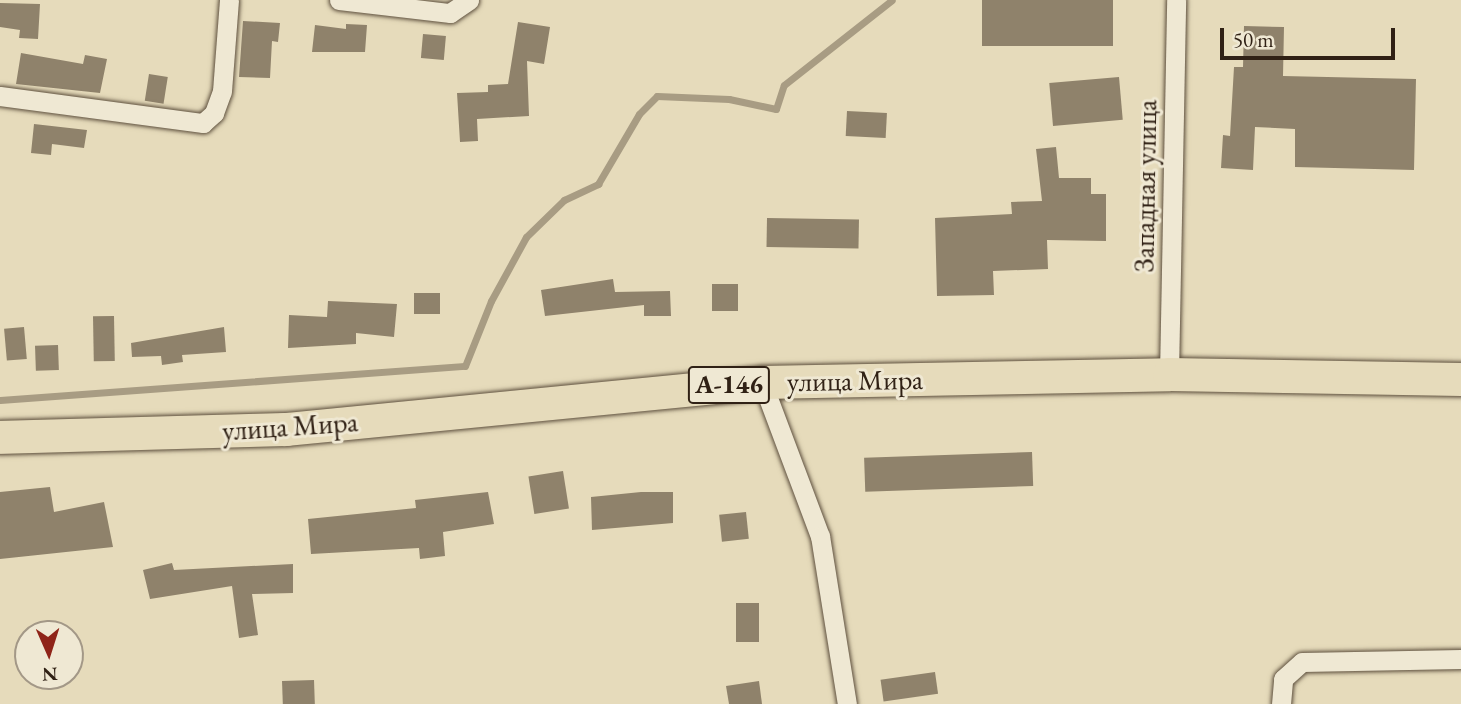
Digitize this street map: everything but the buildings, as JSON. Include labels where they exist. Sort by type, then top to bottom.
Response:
[{"type":"highway","name":"улица Мира","points":[[0,437],[286,429],[762,382],[1170,374],[1461,379]]},
{"type":"street","points":[[0,96],[203,123],[214,113],[222,91],[229,0]]},
{"type":"street","points":[[339,0],[450,13],[469,0]]},
{"type":"street","name":"Западная улица","points":[[1170,374],[1176,0]]},
{"type":"street","points":[[762,382],[820,536],[847,704]]},
{"type":"street","points":[[1281,701],[1283,679],[1302,662],[1461,659]]},
{"type":"waterway","points":[[0,400],[465,366],[491,301],[526,237],[564,200],[598,184],[639,114],[657,96],[729,99],[776,109],[784,85],[892,0]]}]
